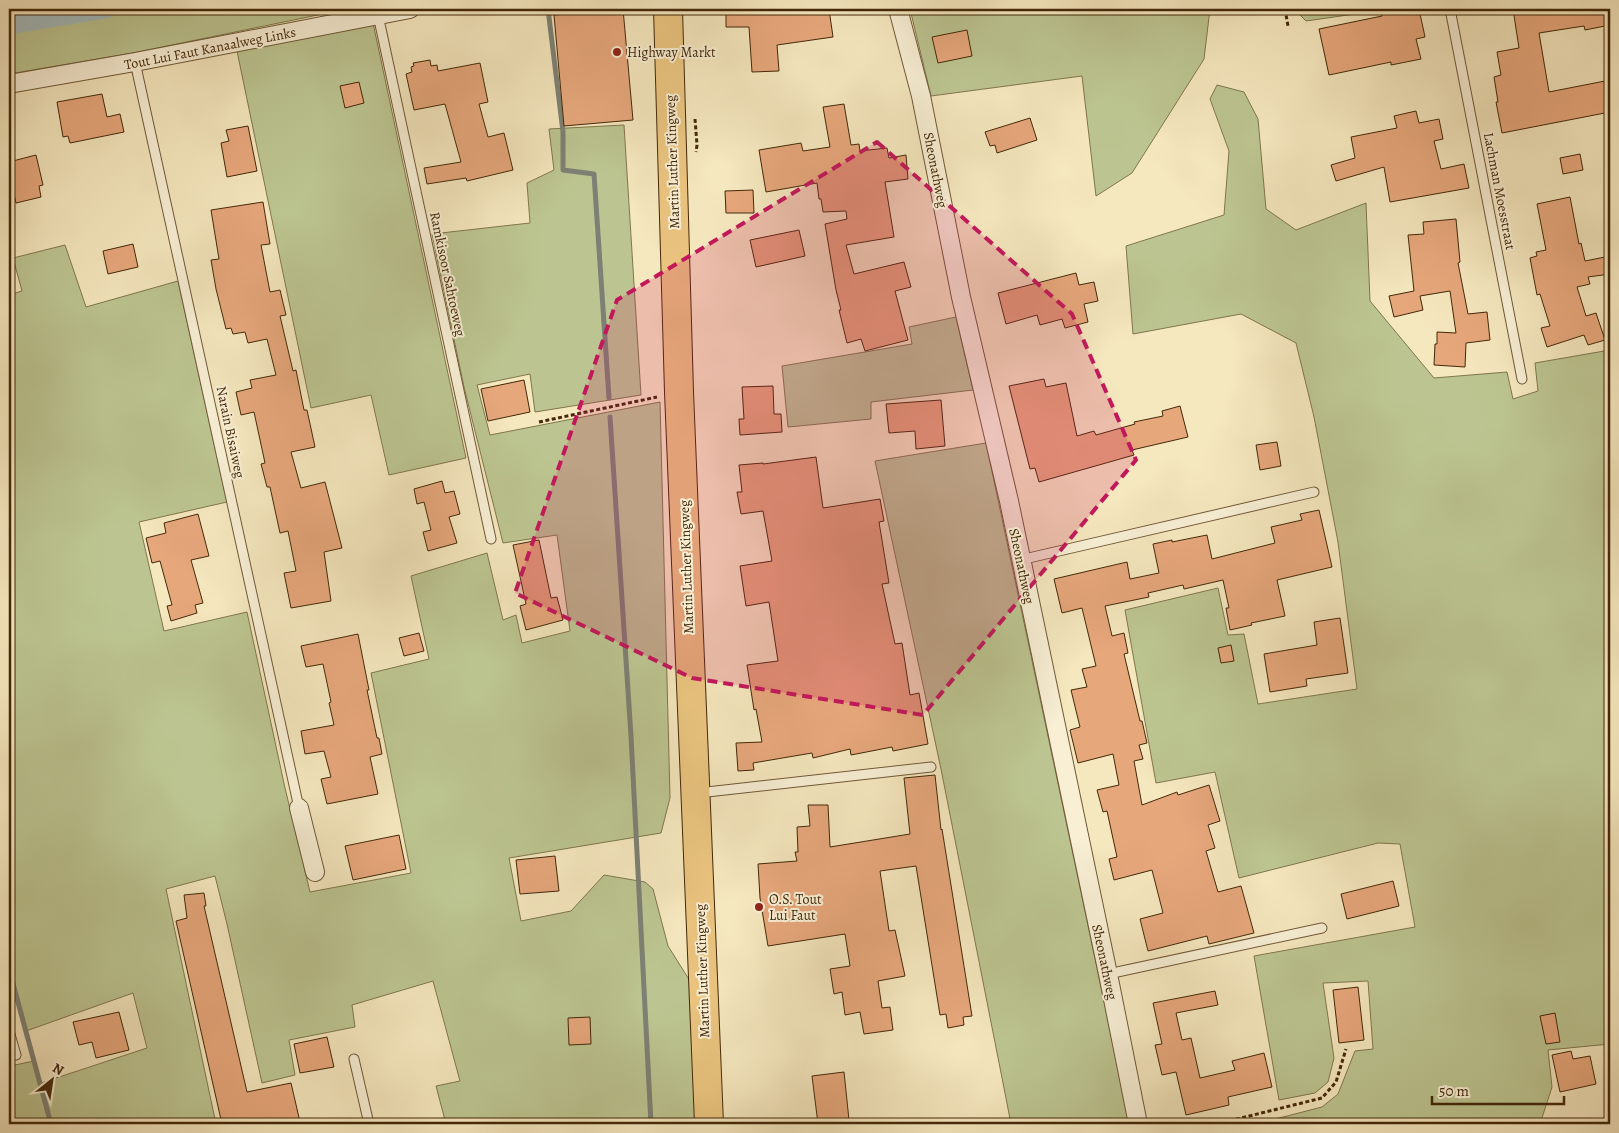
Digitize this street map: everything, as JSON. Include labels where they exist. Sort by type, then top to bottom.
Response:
[{"type":"main road","name":"Martin Luther Kingweg","points":[[668,9],[679,392],[709,1124]]},
{"type":"street","name":"Tout Lui Faut Kanaalweg Links","points":[[9,84],[135,62],[410,9]]},
{"type":"street","name":"Sheonathweg","points":[[898,9],[921,96],[961,297],[1009,501],[1138,1124]]},
{"type":"street","points":[[299,808],[314,872]]},
{"type":"lane","name":"Lachman Moesstraat","points":[[1450,9],[1522,379]]},
{"type":"lane","name":"Ramkisoor Sahtoeweg","points":[[378,15],[491,539]]},
{"type":"lane","name":"Narain Bisaiweg","points":[[135,62],[299,808]]},
{"type":"lane","points":[[1020,560],[1314,492]]},
{"type":"lane","points":[[695,794],[931,767]]},
{"type":"lane","points":[[1108,974],[1322,928]]},
{"type":"lane","points":[[9,1031],[16,1055]]},
{"type":"lane","points":[[354,1059],[369,1124]]},
{"type":"path","points":[[1285,9],[1288,26]]},
{"type":"path","points":[[539,422],[679,392]]},
{"type":"path","points":[[1217,1124],[1322,1098],[1336,1082],[1346,1049]]},
{"type":"highlighted area","points":[[877,142],[1072,314],[1136,460],[923,715],[692,678],[515,593],[617,300]]},
{"type":"green space","points":[[106,9],[347,9],[133,53],[9,74],[9,25]]},
{"type":"green space","points":[[910,9],[1210,9],[1204,59],[1132,173],[1096,196],[1082,76],[931,96]]},
{"type":"green space","points":[[1294,9],[1375,9],[1376,11],[1306,21]]},
{"type":"green space","points":[[373,23],[466,458],[389,475],[371,395],[311,408],[237,51]]},
{"type":"green space","points":[[1217,85],[1244,92],[1258,119],[1266,209],[1296,230],[1366,203],[1370,301],[1434,378],[1507,372],[1513,399],[1538,391],[1535,363],[1610,350],[1610,1044],[1548,1050],[1552,1087],[1540,1124],[1256,1124],[1322,1107],[1338,1094],[1355,1051],[1373,1049],[1368,981],[1323,983],[1334,1058],[1328,1082],[1315,1093],[1279,1100],[1254,956],[1415,927],[1400,844],[1378,843],[1239,878],[1215,772],[1156,783],[1125,610],[1218,588],[1228,635],[1244,634],[1258,704],[1357,689],[1338,542],[1314,417],[1296,343],[1241,314],[1133,334],[1126,246],[1224,215],[1229,151],[1210,99]]},
{"type":"green space","points":[[624,125],[641,395],[535,412],[530,374],[477,385],[490,435],[660,402],[670,798],[661,833],[509,858],[521,921],[571,911],[604,875],[645,882],[653,889],[668,946],[690,981],[697,1124],[446,1124],[436,1086],[460,1081],[433,981],[352,1005],[355,1027],[289,1040],[295,1075],[262,1083],[215,876],[166,889],[216,1124],[9,1124],[9,1050],[15,1065],[34,1061],[41,1083],[147,1048],[133,993],[26,1031],[9,969],[9,295],[22,291],[13,258],[65,245],[86,307],[178,281],[227,502],[139,522],[164,631],[247,612],[285,788],[310,892],[411,873],[371,673],[429,659],[411,576],[487,553],[503,620],[516,615],[522,643],[570,631],[557,535],[503,543],[464,387],[432,234],[530,223],[527,183],[554,170],[549,129]]},
{"type":"green space","points":[[956,317],[973,390],[871,402],[871,419],[788,427],[782,366],[912,344],[909,327]]},
{"type":"green space","points":[[986,443],[1130,1124],[1011,1124],[941,769],[875,461]]},
{"type":"building","points":[[623,9],[633,120],[564,126],[554,15]]},
{"type":"building","points":[[726,9],[829,9],[833,37],[777,45],[779,71],[752,72],[749,27],[726,27]]},
{"type":"building","points":[[1381,9],[1419,9],[1425,37],[1416,39],[1421,59],[1391,65],[1391,62],[1329,75],[1319,29],[1382,16]]},
{"type":"building","points":[[1513,9],[1610,9],[1610,25],[1585,30],[1584,26],[1539,33],[1549,92],[1610,80],[1610,112],[1502,133],[1496,102],[1498,102],[1494,77],[1501,75],[1497,52],[1519,48]]},
{"type":"building","points":[[967,30],[972,56],[938,63],[932,37]]},
{"type":"building","points":[[430,60],[431,66],[437,65],[438,71],[480,63],[488,102],[479,104],[488,137],[504,133],[513,170],[467,181],[466,178],[427,184],[424,168],[461,162],[445,104],[414,110],[406,74],[412,72],[411,67],[414,66],[413,63]]},
{"type":"building","points":[[359,82],[364,103],[345,108],[340,86]]},
{"type":"building","points":[[102,94],[107,117],[120,114],[124,132],[70,143],[68,136],[63,137],[57,102]]},
{"type":"building","points":[[844,104],[851,145],[859,144],[860,151],[887,148],[889,158],[906,155],[908,179],[885,182],[894,237],[846,245],[854,274],[904,262],[911,287],[895,291],[908,340],[865,351],[861,339],[847,343],[839,310],[841,310],[825,224],[847,219],[846,211],[823,212],[817,183],[766,192],[759,150],[801,143],[803,151],[830,147],[823,107]]},
{"type":"building","points":[[1416,111],[1419,123],[1439,119],[1443,139],[1434,141],[1441,169],[1464,164],[1469,188],[1390,202],[1384,167],[1336,181],[1331,165],[1355,158],[1351,137],[1397,128],[1394,116]]},
{"type":"building","points":[[1030,118],[1037,140],[997,153],[995,145],[990,146],[985,132]]},
{"type":"building","points":[[248,126],[257,171],[227,177],[221,143],[229,141],[226,130]]},
{"type":"building","points":[[1580,154],[1583,170],[1563,174],[1560,158]]},
{"type":"building","points":[[36,155],[43,185],[39,186],[41,197],[16,203],[9,173],[9,162]]},
{"type":"building","points":[[753,190],[754,213],[726,213],[725,191]]},
{"type":"building","points":[[1570,197],[1579,244],[1581,243],[1585,261],[1610,256],[1610,274],[1588,277],[1590,284],[1577,287],[1586,316],[1596,313],[1605,340],[1588,345],[1584,335],[1547,347],[1541,328],[1550,326],[1540,294],[1537,295],[1530,258],[1537,256],[1536,252],[1546,250],[1537,204]]},
{"type":"building","points":[[263,202],[270,244],[261,245],[270,292],[280,290],[286,315],[280,316],[293,371],[296,370],[304,410],[307,410],[315,447],[291,452],[301,488],[325,482],[342,548],[324,552],[331,601],[291,608],[284,573],[296,571],[288,531],[280,533],[270,487],[267,487],[261,464],[265,463],[254,412],[241,415],[236,392],[252,388],[250,380],[276,375],[267,339],[248,343],[245,332],[233,334],[231,328],[226,329],[211,260],[219,259],[211,210]]},
{"type":"building","points":[[1456,219],[1460,262],[1458,263],[1468,314],[1487,312],[1490,340],[1466,343],[1465,367],[1434,365],[1437,332],[1456,333],[1450,291],[1420,296],[1423,310],[1394,317],[1389,296],[1414,291],[1408,235],[1424,234],[1423,222]]},
{"type":"building","points":[[799,230],[805,256],[756,267],[750,240]]},
{"type":"building","points":[[133,244],[138,267],[108,274],[103,251]]},
{"type":"building","points":[[1076,273],[1079,285],[1094,282],[1098,301],[1084,304],[1088,322],[1065,328],[1062,319],[1040,325],[1037,315],[1006,324],[998,293]]},
{"type":"building","points":[[1044,379],[1046,387],[1066,383],[1077,436],[1094,431],[1096,435],[1135,424],[1134,422],[1163,416],[1162,411],[1180,406],[1188,437],[1132,450],[1134,455],[1039,482],[1035,468],[1030,469],[1009,386]]},
{"type":"building","points":[[524,380],[530,412],[488,421],[481,389]]},
{"type":"building","points":[[773,386],[774,414],[781,414],[782,432],[740,435],[739,419],[744,419],[742,387]]},
{"type":"building","points":[[941,400],[945,446],[916,449],[915,431],[889,433],[886,404]]},
{"type":"building","points":[[1277,442],[1281,466],[1260,470],[1256,445]]},
{"type":"building","points":[[816,457],[823,508],[880,499],[884,521],[879,522],[889,583],[882,584],[895,644],[902,643],[910,695],[919,693],[928,744],[893,751],[892,747],[851,755],[850,749],[813,758],[812,753],[753,763],[754,770],[738,771],[736,743],[762,742],[756,709],[754,710],[747,665],[778,661],[769,602],[746,606],[740,566],[772,561],[763,511],[741,514],[737,492],[742,492],[739,465]]},
{"type":"building","points":[[442,481],[445,493],[454,491],[460,514],[449,517],[457,543],[428,551],[423,532],[431,530],[424,502],[417,504],[414,489]]},
{"type":"building","points":[[1319,510],[1332,567],[1277,580],[1285,616],[1251,623],[1252,625],[1230,630],[1226,608],[1229,608],[1223,580],[1184,589],[1183,585],[1148,593],[1149,597],[1105,606],[1112,636],[1124,633],[1128,653],[1124,654],[1147,743],[1139,745],[1143,759],[1134,761],[1142,805],[1177,792],[1178,795],[1209,785],[1220,821],[1208,825],[1215,848],[1206,851],[1218,892],[1241,886],[1254,933],[1209,944],[1207,936],[1148,951],[1140,919],[1163,913],[1152,870],[1114,880],[1109,859],[1117,857],[1107,811],[1103,812],[1097,790],[1119,785],[1113,754],[1078,763],[1070,730],[1080,727],[1071,690],[1087,687],[1082,669],[1096,666],[1082,608],[1062,613],[1054,579],[1127,562],[1130,579],[1159,573],[1153,544],[1172,540],[1172,542],[1207,535],[1212,559],[1275,543],[1271,527],[1302,520],[1300,514]]},
{"type":"building","points":[[198,514],[209,556],[191,560],[203,603],[195,605],[197,613],[171,621],[167,606],[172,605],[160,561],[152,563],[146,538],[166,533],[164,523]]},
{"type":"building","points":[[539,540],[551,598],[557,597],[563,620],[526,630],[520,606],[526,604],[513,545]]},
{"type":"building","points":[[1340,618],[1348,673],[1306,679],[1307,686],[1270,692],[1264,654],[1317,645],[1314,622]]},
{"type":"building","points":[[419,633],[424,651],[404,656],[399,638]]},
{"type":"building","points":[[358,634],[369,690],[367,690],[382,754],[370,757],[378,794],[327,804],[321,779],[331,777],[324,751],[305,754],[301,731],[334,725],[329,703],[331,702],[323,664],[306,667],[301,646]]},
{"type":"building","points":[[1231,645],[1234,661],[1221,663],[1218,648]]},
{"type":"building","points":[[935,775],[941,830],[972,1016],[963,1017],[964,1025],[948,1028],[946,1014],[940,1015],[916,866],[880,871],[889,931],[895,930],[905,976],[878,981],[882,1008],[890,1007],[893,1030],[864,1034],[860,1012],[845,1015],[842,992],[834,994],[830,969],[850,966],[845,934],[768,946],[760,898],[758,864],[797,861],[795,852],[798,852],[797,827],[810,826],[808,805],[828,805],[830,847],[910,834],[904,778]]},
{"type":"building","points":[[399,835],[406,869],[353,880],[345,846]]},
{"type":"building","points":[[555,856],[559,891],[520,894],[516,860]]},
{"type":"building","points":[[1393,881],[1399,906],[1347,919],[1341,894]]},
{"type":"building","points":[[204,893],[206,906],[204,906],[247,1092],[291,1083],[300,1122],[289,1124],[222,1124],[176,921],[187,918],[184,895]]},
{"type":"building","points":[[1358,987],[1364,1040],[1339,1043],[1333,990]]},
{"type":"building","points":[[1215,991],[1218,1005],[1176,1013],[1182,1040],[1191,1038],[1200,1078],[1235,1070],[1232,1061],[1264,1053],[1272,1087],[1228,1097],[1229,1105],[1186,1115],[1176,1072],[1162,1075],[1155,1045],[1162,1044],[1153,1003]]},
{"type":"building","points":[[119,1012],[129,1050],[96,1058],[92,1042],[79,1045],[73,1022]]},
{"type":"building","points":[[1555,1013],[1560,1042],[1546,1044],[1540,1016]]},
{"type":"building","points":[[590,1017],[591,1044],[569,1045],[568,1018]]},
{"type":"building","points":[[327,1037],[334,1067],[300,1073],[294,1044]]},
{"type":"building","points":[[1571,1051],[1573,1059],[1590,1056],[1596,1084],[1560,1092],[1552,1055]]},
{"type":"building","points":[[844,1072],[849,1120],[818,1124],[812,1076]]},
{"type":"waterway","points":[[9,25],[106,9]]},
{"type":"waterway","points":[[548,9],[563,132],[563,170],[594,174],[609,398]]},
{"type":"waterway","points":[[610,417],[631,736],[651,1124]]},
{"type":"waterway","points":[[9,969],[51,1124]]},
{"type":"place","name":"Highway Markt","points":[[617,52]]},
{"type":"place","name":"O.S. Tout Lui Faut","points":[[759,907]]}]
